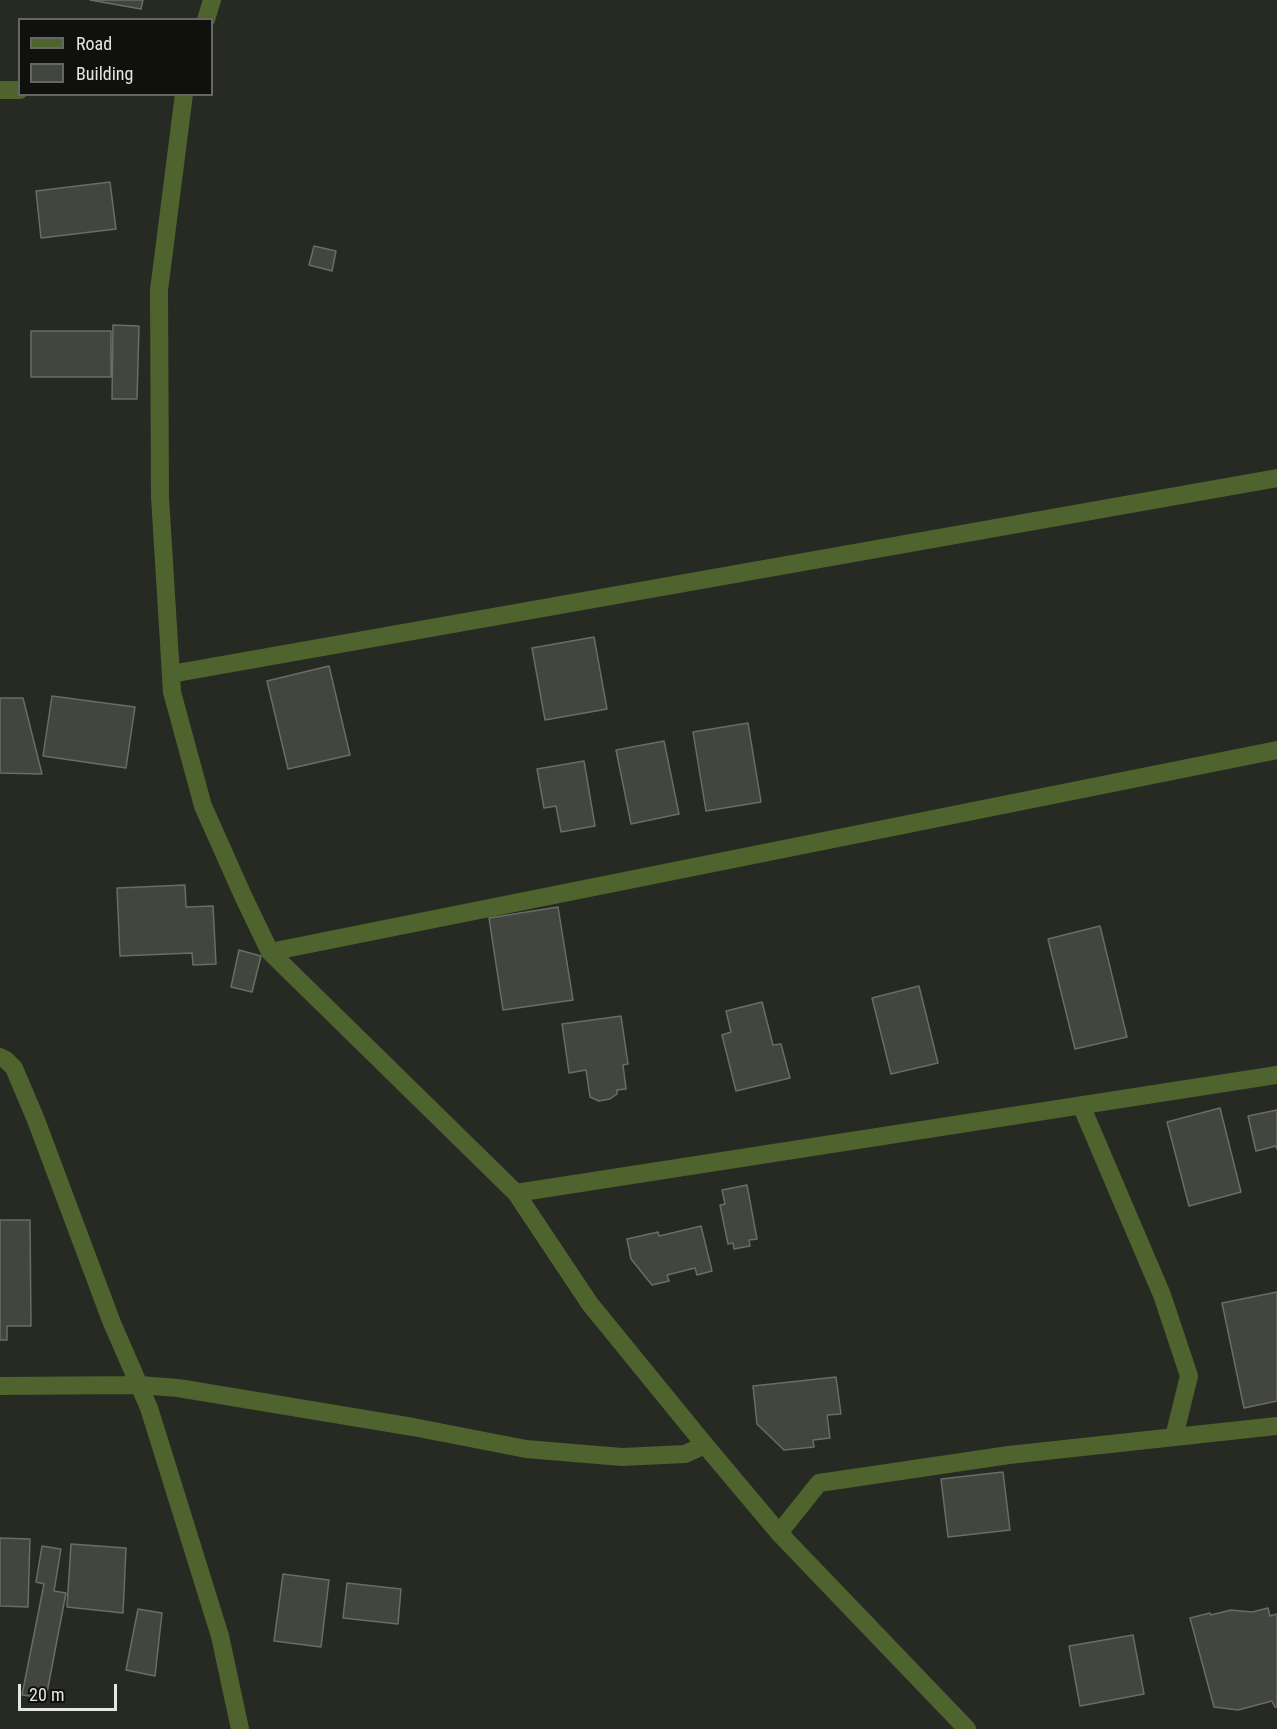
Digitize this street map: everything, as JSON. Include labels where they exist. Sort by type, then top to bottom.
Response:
[{"type":"street","points":[[207,18],[212,0]]},
{"type":"street","points":[[0,90],[18,90]]},
{"type":"street","points":[[184,96],[159,290],[160,497],[172,692],[203,806],[270,952],[516,1193],[590,1304],[705,1445],[779,1533],[966,1729]]},
{"type":"street","points":[[171,674],[1277,478]]},
{"type":"street","points":[[270,952],[1277,750]]},
{"type":"street","points":[[0,1058],[6,1060],[14,1068],[36,1120],[112,1323],[148,1408],[220,1636],[240,1729]]},
{"type":"street","points":[[516,1193],[1277,1075]]},
{"type":"street","points":[[1081,1105],[1162,1295],[1189,1376],[1174,1437]]},
{"type":"street","points":[[0,1386],[139,1385],[178,1388],[304,1408],[526,1449],[622,1457],[686,1454],[705,1445]]},
{"type":"street","points":[[779,1533],[819,1483],[1009,1455],[1277,1426]]},
{"type":"building","points":[[90,0],[143,0],[141,9]]},
{"type":"building","points":[[110,182],[116,229],[41,238],[36,191]]},
{"type":"building","points":[[314,246],[336,251],[332,271],[309,265]]},
{"type":"building","points":[[113,325],[139,326],[137,399],[112,399]]},
{"type":"building","points":[[31,331],[111,331],[111,377],[31,377]]},
{"type":"building","points":[[594,637],[607,709],[545,720],[532,648]]},
{"type":"building","points":[[329,666],[350,755],[288,769],[267,681]]},
{"type":"building","points":[[52,696],[135,707],[126,768],[43,756]]},
{"type":"building","points":[[0,698],[23,698],[42,774],[0,773]]},
{"type":"building","points":[[748,723],[761,802],[706,811],[693,732]]},
{"type":"building","points":[[664,741],[679,814],[631,824],[616,750]]},
{"type":"building","points":[[584,761],[595,826],[561,832],[556,806],[544,808],[537,769]]},
{"type":"building","points":[[185,885],[186,907],[213,906],[216,964],[193,965],[192,953],[120,956],[117,888]]},
{"type":"building","points":[[558,907],[573,1000],[503,1010],[489,918]]},
{"type":"building","points":[[1100,926],[1127,1037],[1075,1049],[1048,939]]},
{"type":"building","points":[[239,950],[261,956],[252,992],[231,987]]},
{"type":"building","points":[[919,986],[938,1063],[891,1074],[872,998]]},
{"type":"building","points":[[762,1002],[773,1045],[781,1044],[790,1078],[736,1091],[722,1035],[731,1032],[726,1011]]},
{"type":"building","points":[[621,1016],[628,1064],[623,1065],[626,1089],[617,1090],[617,1094],[610,1099],[599,1101],[590,1097],[586,1070],[569,1073],[562,1024]]},
{"type":"building","points":[[1220,1108],[1241,1192],[1189,1206],[1167,1122]]},
{"type":"building","points":[[1277,1110],[1277,1149],[1276,1146],[1256,1151],[1248,1116]]},
{"type":"building","points":[[747,1185],[757,1239],[749,1240],[750,1246],[734,1249],[733,1243],[728,1244],[720,1205],[725,1204],[722,1190]]},
{"type":"building","points":[[0,1220],[30,1220],[31,1326],[7,1326],[7,1340],[0,1340]]},
{"type":"building","points":[[701,1226],[712,1271],[697,1275],[695,1268],[667,1275],[669,1281],[652,1285],[631,1259],[627,1239],[658,1232],[659,1236]]},
{"type":"building","points":[[1277,1292],[1277,1401],[1244,1408],[1222,1303]]},
{"type":"building","points":[[836,1377],[841,1414],[827,1415],[830,1438],[813,1440],[814,1447],[784,1450],[757,1424],[753,1386]]},
{"type":"building","points":[[1003,1472],[1010,1530],[948,1537],[941,1479]]},
{"type":"building","points":[[0,1538],[30,1539],[28,1607],[0,1606]]},
{"type":"building","points":[[71,1544],[126,1548],[123,1613],[67,1607]]},
{"type":"building","points":[[42,1546],[61,1549],[54,1591],[66,1593],[46,1698],[22,1695],[44,1584],[36,1582]]},
{"type":"building","points":[[283,1574],[329,1580],[321,1647],[274,1641]]},
{"type":"building","points":[[347,1583],[401,1589],[398,1624],[343,1618]]},
{"type":"building","points":[[1268,1608],[1270,1616],[1277,1614],[1277,1707],[1272,1701],[1238,1710],[1214,1707],[1190,1618],[1231,1610],[1252,1612]]},
{"type":"building","points":[[138,1609],[162,1613],[155,1676],[126,1670]]},
{"type":"building","points":[[1133,1635],[1144,1694],[1080,1706],[1069,1646]]}]
